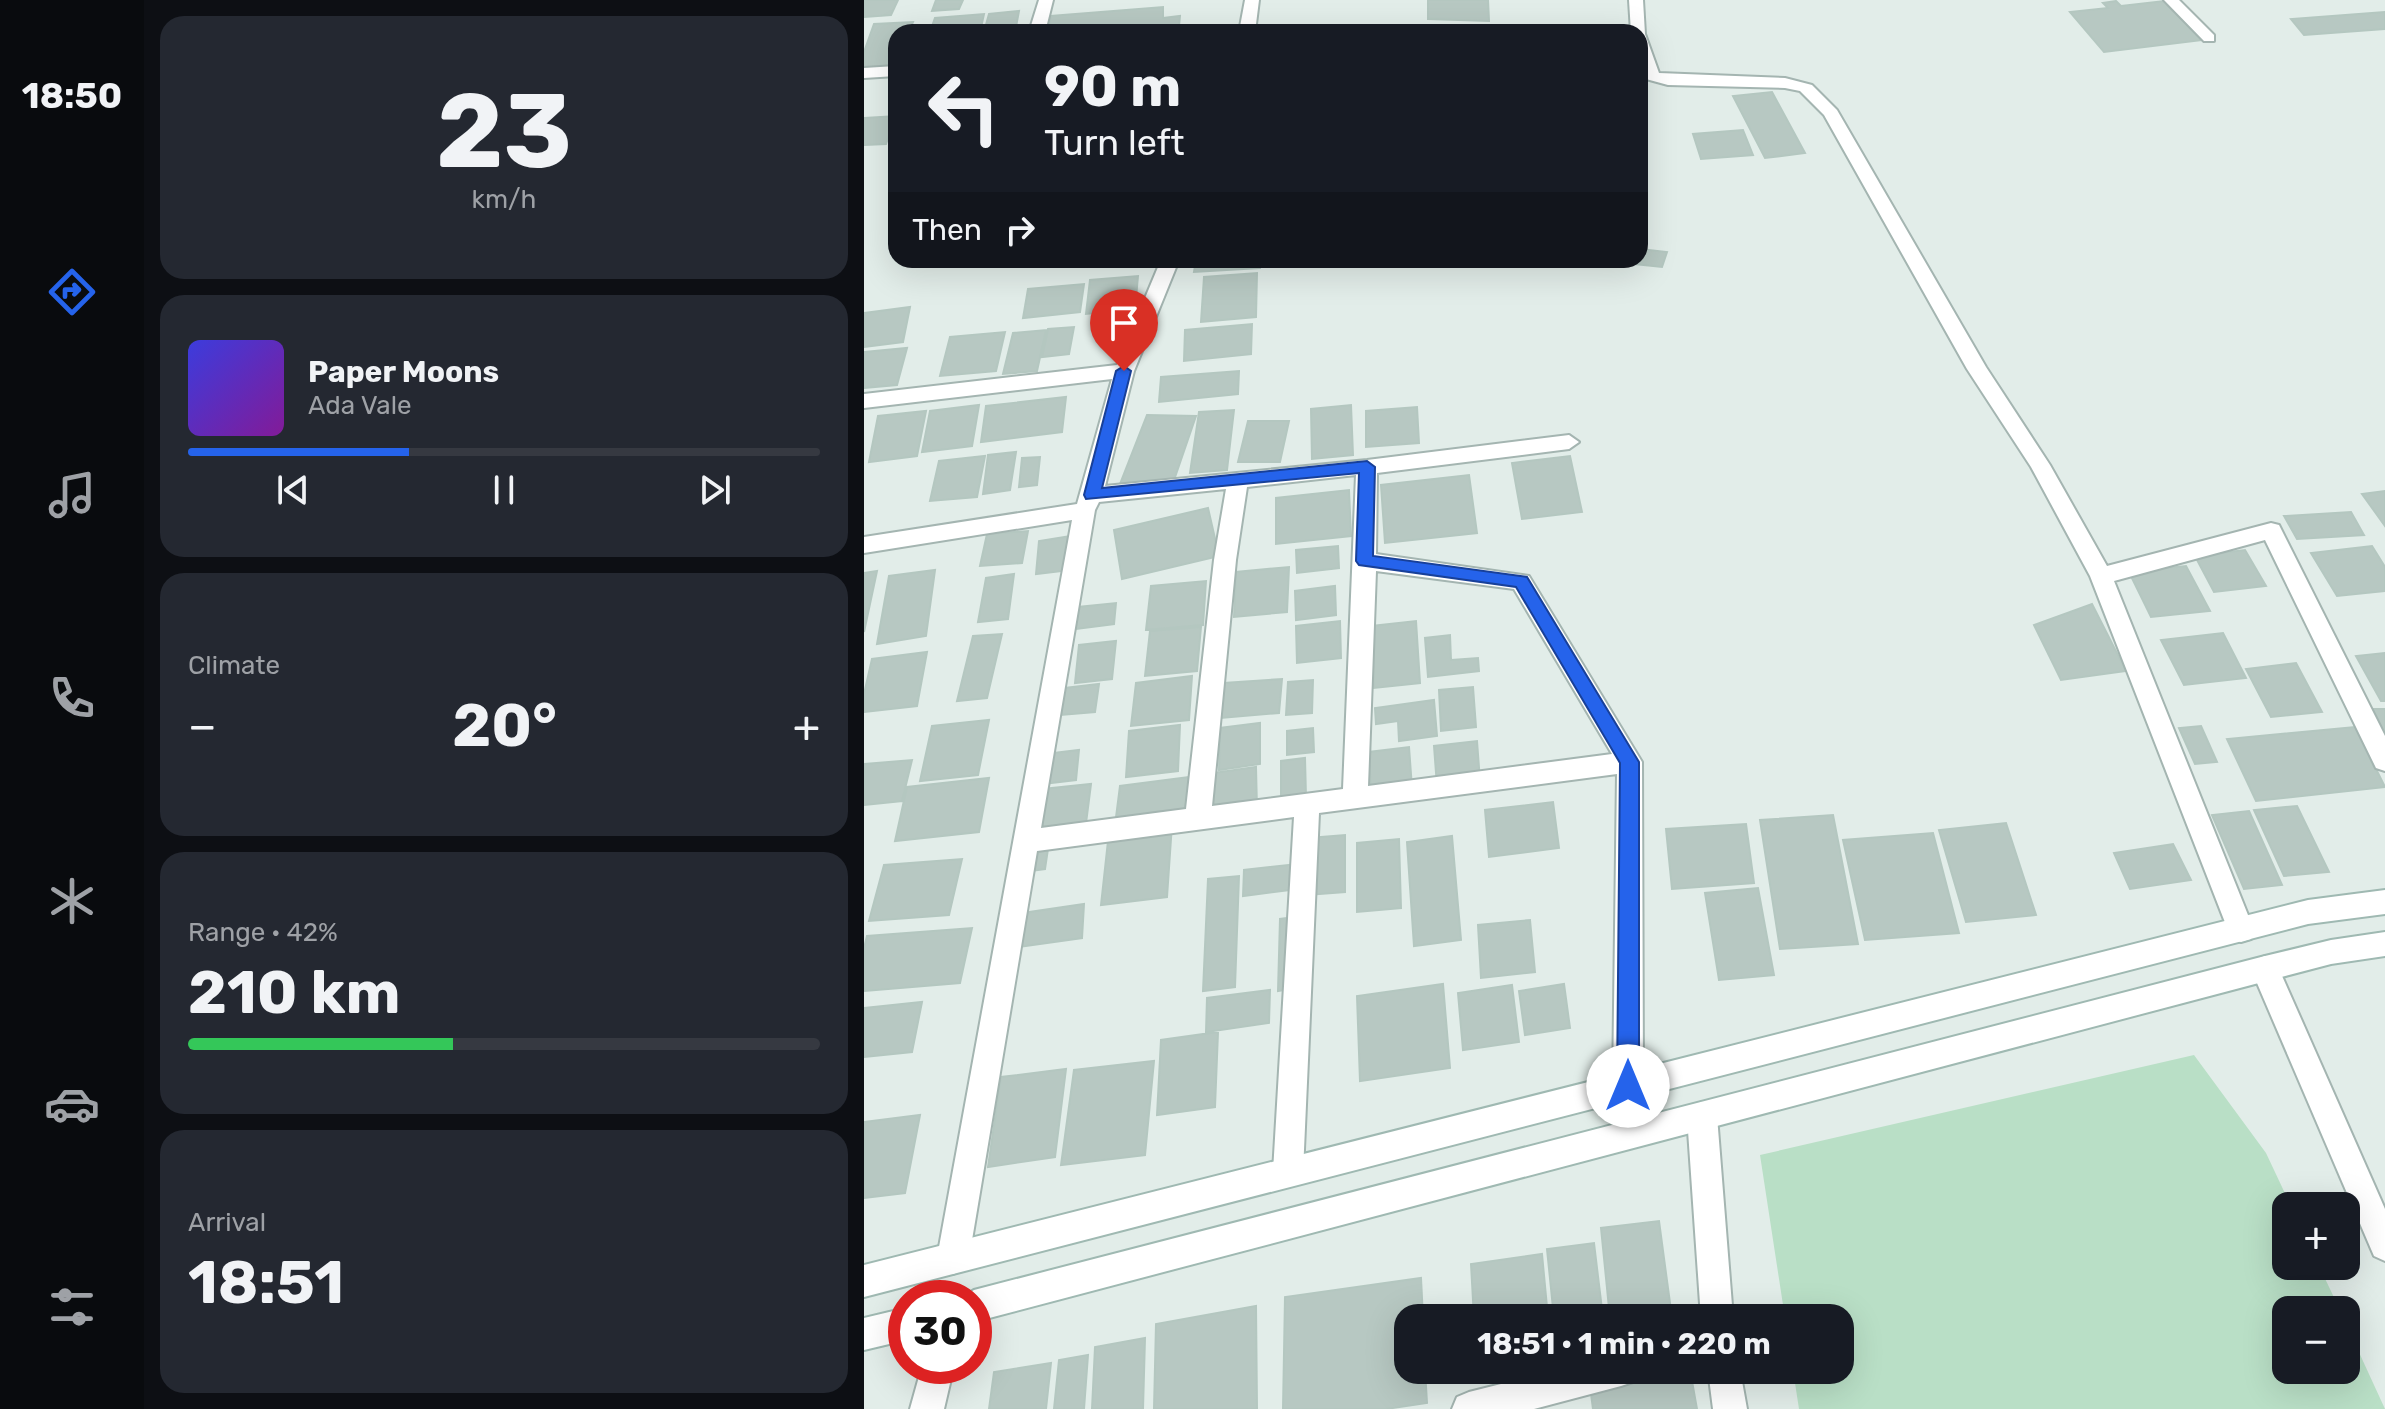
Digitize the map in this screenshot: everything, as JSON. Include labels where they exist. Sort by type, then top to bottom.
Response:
[{"type":"street","points":[[1039,24],[1046,0]]},
{"type":"street","points":[[1248,24],[1252,1],[1271,0]]},
{"type":"street","points":[[1636,0],[1639,24]]},
{"type":"street","points":[[2171,0],[2209,38]]},
{"type":"street","points":[[1648,69],[1668,80],[1785,83],[1806,88],[1825,105],[1977,369],[2040,465],[2101,576],[2241,930]]},
{"type":"street","points":[[864,73],[888,72]]},
{"type":"street","points":[[953,1258],[1088,502],[1124,371],[1167,268]]},
{"type":"street","points":[[864,401],[1124,371]]},
{"type":"street","points":[[864,545],[1088,502],[1238,480],[1569,442]]},
{"type":"street","points":[[1355,798],[1367,467]]},
{"type":"street","points":[[1198,819],[1225,560],[1238,480]]},
{"type":"street","points":[[2101,576],[2271,531],[2385,761]]},
{"type":"street","points":[[1365,561],[1521,582],[1630,762],[1628,1086]]},
{"type":"street","points":[[1026,841],[1630,762]]},
{"type":"street","points":[[1288,1172],[1307,805]]},
{"type":"street","points":[[864,1281],[2308,912],[2385,902]]},
{"type":"street","points":[[992,1301],[2331,952],[2385,944]]},
{"type":"street","points":[[2265,969],[2385,1245]]},
{"type":"street","points":[[1702,1116],[1716,1304]]},
{"type":"street","points":[[864,1334],[888,1328]]},
{"type":"street","points":[[927,1409],[933,1384]]},
{"type":"street","points":[[1469,1409],[1566,1384]]},
{"type":"street","points":[[1726,1384],[1730,1409]]},
{"type":"green space","points":[[2194,1055],[2266,1153],[2284,1192],[2272,1192],[2272,1280],[2326,1280],[2333,1296],[2272,1296],[2272,1384],[2360,1384],[2360,1355],[2385,1409],[1799,1409],[1795,1384],[1854,1384],[1854,1304],[1783,1304],[1760,1155]]},
{"type":"building","points":[[864,0],[898,0],[891,15],[864,17]]},
{"type":"building","points":[[936,0],[963,0],[959,9],[932,11]]},
{"type":"building","points":[[1428,0],[1488,0],[1489,21],[1428,19]]},
{"type":"building","points":[[2116,1],[2121,6],[2165,1],[2202,40],[2104,52],[2070,12],[2108,8],[2103,3]]},
{"type":"building","points":[[1163,7],[1163,18],[1180,16],[1179,24],[1050,24],[1051,16]]},
{"type":"building","points":[[1019,11],[1017,24],[986,24],[989,14]]},
{"type":"building","points":[[2385,12],[2385,29],[2304,35],[2291,19]]},
{"type":"building","points":[[984,14],[982,24],[933,24],[935,18]]},
{"type":"building","points":[[913,22],[888,24],[888,66],[864,68],[864,52],[874,24]]},
{"type":"building","points":[[1772,92],[1805,153],[1765,158],[1733,96]]},
{"type":"building","points":[[888,116],[886,144],[864,145],[864,118]]},
{"type":"building","points":[[1743,130],[1753,155],[1701,159],[1693,134]]},
{"type":"building","points":[[1648,250],[1667,252],[1662,267],[1648,266]]},
{"type":"building","points":[[1195,268],[1260,268],[1194,272]]},
{"type":"building","points":[[1257,273],[1256,317],[1201,322],[1204,277]]},
{"type":"building","points":[[1138,276],[1135,309],[1086,314],[1090,280]]},
{"type":"building","points":[[1084,284],[1080,312],[1023,318],[1028,289]]},
{"type":"building","points":[[910,307],[903,342],[864,347],[864,313]]},
{"type":"building","points":[[1252,324],[1251,354],[1184,361],[1185,330]]},
{"type":"building","points":[[1074,327],[1069,354],[1042,357],[1048,329]]},
{"type":"building","points":[[1046,330],[1037,371],[1003,374],[1013,333]]},
{"type":"building","points":[[1005,332],[996,371],[940,376],[950,337]]},
{"type":"building","points":[[907,348],[897,385],[864,388],[864,352]]},
{"type":"building","points":[[1239,371],[1238,394],[1159,402],[1161,377]]},
{"type":"building","points":[[1066,397],[1062,432],[981,442],[986,406]]},
{"type":"building","points":[[979,405],[972,446],[922,452],[930,411]]},
{"type":"building","points":[[1351,405],[1353,455],[1312,459],[1311,409]]},
{"type":"building","points":[[1417,407],[1419,443],[1366,447],[1366,411]]},
{"type":"building","points":[[1234,410],[1227,470],[1190,473],[1199,412]]},
{"type":"building","points":[[926,411],[917,456],[869,462],[878,416]]},
{"type":"building","points":[[1147,415],[1196,416],[1172,486],[1120,484]]},
{"type":"building","points":[[1248,421],[1289,421],[1280,462],[1238,462]]},
{"type":"building","points":[[1016,452],[1010,490],[983,494],[988,455]]},
{"type":"building","points":[[985,456],[977,497],[930,501],[939,461]]},
{"type":"building","points":[[1570,456],[1582,512],[1522,519],[1512,463]]},
{"type":"building","points":[[1040,457],[1037,485],[1019,487],[1022,458]]},
{"type":"building","points":[[1469,475],[1477,533],[1385,543],[1381,485]]},
{"type":"building","points":[[1349,490],[1351,536],[1276,544],[1276,498]]},
{"type":"building","points":[[2385,491],[2385,526],[2362,494]]},
{"type":"building","points":[[1208,508],[1219,556],[1122,579],[1114,530]]},
{"type":"building","points":[[2351,512],[2364,535],[2297,539],[2284,516]]},
{"type":"building","points":[[1028,531],[1022,563],[980,566],[987,534]]},
{"type":"building","points":[[1071,536],[1069,570],[1036,574],[1039,541]]},
{"type":"building","points":[[1338,546],[1339,568],[1297,573],[1296,550]]},
{"type":"building","points":[[2372,546],[2385,567],[2385,591],[2337,596],[2311,553]]},
{"type":"building","points":[[2245,550],[2266,586],[2214,592],[2195,556]]},
{"type":"building","points":[[2186,566],[2210,611],[2151,617],[2129,572]]},
{"type":"building","points":[[1289,567],[1287,612],[1234,617],[1236,572]]},
{"type":"building","points":[[935,570],[926,636],[877,644],[889,576]]},
{"type":"building","points":[[877,571],[864,632],[864,573]]},
{"type":"building","points":[[1014,574],[1008,619],[978,622],[986,578]]},
{"type":"building","points":[[1206,581],[1203,625],[1146,630],[1151,586]]},
{"type":"building","points":[[1335,586],[1336,615],[1296,620],[1295,591]]},
{"type":"building","points":[[1116,603],[1114,624],[1075,629],[1078,607]]},
{"type":"building","points":[[2092,604],[2126,671],[2061,680],[2034,625]]},
{"type":"building","points":[[1340,621],[1341,658],[1297,663],[1296,626]]},
{"type":"building","points":[[1416,621],[1420,683],[1374,688],[1372,626]]},
{"type":"building","points":[[1201,627],[1197,671],[1145,676],[1150,631]]},
{"type":"building","points":[[2223,633],[2246,678],[2184,685],[2161,640]]},
{"type":"building","points":[[1002,634],[987,698],[957,701],[973,636]]},
{"type":"building","points":[[1450,635],[1451,660],[1478,658],[1479,671],[1428,677],[1425,638]]},
{"type":"building","points":[[1116,641],[1112,679],[1075,683],[1079,645]]},
{"type":"building","points":[[927,652],[917,706],[864,712],[864,694],[872,659]]},
{"type":"building","points":[[2385,653],[2385,701],[2381,701],[2356,656]]},
{"type":"building","points":[[2296,663],[2322,712],[2271,717],[2246,669]]},
{"type":"building","points":[[1192,676],[1189,720],[1131,726],[1136,683]]},
{"type":"building","points":[[1282,679],[1279,713],[1221,718],[1224,683]]},
{"type":"building","points":[[1313,680],[1312,713],[1286,715],[1288,682]]},
{"type":"building","points":[[1099,684],[1095,712],[1061,715],[1065,688]]},
{"type":"building","points":[[1473,687],[1476,727],[1441,731],[1439,690]]},
{"type":"building","points":[[1434,700],[1437,736],[1399,741],[1398,721],[1376,724],[1375,708]]},
{"type":"building","points":[[2371,709],[2385,709],[2385,737]]},
{"type":"building","points":[[989,720],[978,775],[920,781],[932,726]]},
{"type":"building","points":[[1260,723],[1260,764],[1219,770],[1220,728]]},
{"type":"building","points":[[1180,725],[1178,771],[1126,777],[1129,731]]},
{"type":"building","points":[[2201,726],[2217,762],[2195,764],[2179,728]]},
{"type":"building","points":[[2355,727],[2385,787],[2256,801],[2227,739]]},
{"type":"building","points":[[1313,728],[1314,752],[1287,755],[1287,731]]},
{"type":"building","points":[[1477,741],[1480,781],[1437,786],[1434,746]]},
{"type":"building","points":[[1409,747],[1412,788],[1371,794],[1369,752]]},
{"type":"building","points":[[1079,750],[1076,780],[1042,784],[1046,754]]},
{"type":"building","points":[[1305,758],[1306,797],[1281,801],[1281,761]]},
{"type":"building","points":[[912,760],[902,801],[864,805],[864,764]]},
{"type":"building","points":[[1256,767],[1257,809],[1205,815],[1206,774]]},
{"type":"building","points":[[1190,777],[1188,817],[1115,825],[1120,786]]},
{"type":"building","points":[[989,778],[979,832],[895,841],[907,787]]},
{"type":"building","points":[[1091,784],[1085,831],[1035,835],[1043,789]]},
{"type":"building","points":[[1553,802],[1559,848],[1489,857],[1485,810]]},
{"type":"building","points":[[2297,806],[2329,872],[2284,876],[2254,810]]},
{"type":"building","points":[[2249,811],[2282,885],[2244,889],[2212,815]]},
{"type":"building","points":[[1833,815],[1858,944],[1780,949],[1760,820]]},
{"type":"building","points":[[2006,823],[2036,915],[1966,922],[1939,830]]},
{"type":"building","points":[[1172,824],[1167,897],[1101,905],[1109,832]]},
{"type":"building","points":[[1746,824],[1754,883],[1672,889],[1666,829]]},
{"type":"building","points":[[1933,833],[1959,933],[1865,940],[1843,840]]},
{"type":"building","points":[[1345,835],[1345,892],[1307,895],[1309,838]]},
{"type":"building","points":[[1452,836],[1461,940],[1414,946],[1407,842]]},
{"type":"building","points":[[1399,839],[1401,908],[1357,912],[1357,843]]},
{"type":"building","points":[[1049,842],[1045,869],[1022,872],[1026,844]]},
{"type":"building","points":[[2173,844],[2191,880],[2130,889],[2114,853]]},
{"type":"building","points":[[962,859],[949,915],[869,921],[884,865]]},
{"type":"building","points":[[1297,864],[1297,889],[1243,896],[1244,870]]},
{"type":"building","points":[[1239,876],[1235,987],[1203,991],[1208,879]]},
{"type":"building","points":[[1758,888],[1774,975],[1719,980],[1705,893]]},
{"type":"building","points":[[1084,904],[1082,938],[1018,947],[1023,913]]},
{"type":"building","points":[[1296,917],[1296,988],[1278,991],[1280,919]]},
{"type":"building","points":[[1530,920],[1535,972],[1481,978],[1478,925]]},
{"type":"building","points":[[972,928],[960,983],[864,991],[867,936]]},
{"type":"building","points":[[1443,984],[1450,1068],[1360,1081],[1357,996]]},
{"type":"building","points":[[1564,984],[1570,1028],[1525,1035],[1519,991]]},
{"type":"building","points":[[1512,985],[1519,1042],[1463,1050],[1458,993]]},
{"type":"building","points":[[1270,990],[1269,1023],[1206,1032],[1207,998]]},
{"type":"building","points":[[922,1002],[912,1052],[864,1057],[864,1008]]},
{"type":"building","points":[[1218,1032],[1215,1107],[1157,1115],[1161,1040]]},
{"type":"building","points":[[1154,1061],[1145,1155],[1061,1165],[1074,1070]]},
{"type":"building","points":[[1066,1069],[1055,1157],[988,1167],[1001,1077]]},
{"type":"building","points":[[920,1115],[905,1193],[864,1198],[864,1122]]},
{"type":"building","points":[[1659,1221],[1670,1304],[1609,1304],[1601,1228]]},
{"type":"building","points":[[1594,1243],[1601,1304],[1553,1304],[1547,1249]]},
{"type":"building","points":[[1542,1254],[1547,1304],[1473,1304],[1471,1264]]},
{"type":"building","points":[[1421,1278],[1422,1304],[1394,1304],[1394,1384],[1426,1384],[1427,1403],[1386,1409],[1283,1409],[1285,1297]]},
{"type":"building","points":[[1256,1306],[1257,1409],[1154,1409],[1156,1324]]},
{"type":"building","points":[[1145,1338],[1143,1409],[1092,1409],[1095,1347]]},
{"type":"building","points":[[1088,1355],[1084,1409],[1054,1409],[1059,1360]]},
{"type":"building","points":[[1051,1363],[1046,1409],[989,1409],[994,1372]]},
{"type":"building","points":[[1693,1384],[1697,1409],[1593,1409],[1590,1386]]},
{"type":"route","points":[[1124,371],[1092,495],[1367,467],[1365,561],[1521,582],[1630,762],[1628,1086]]}]
